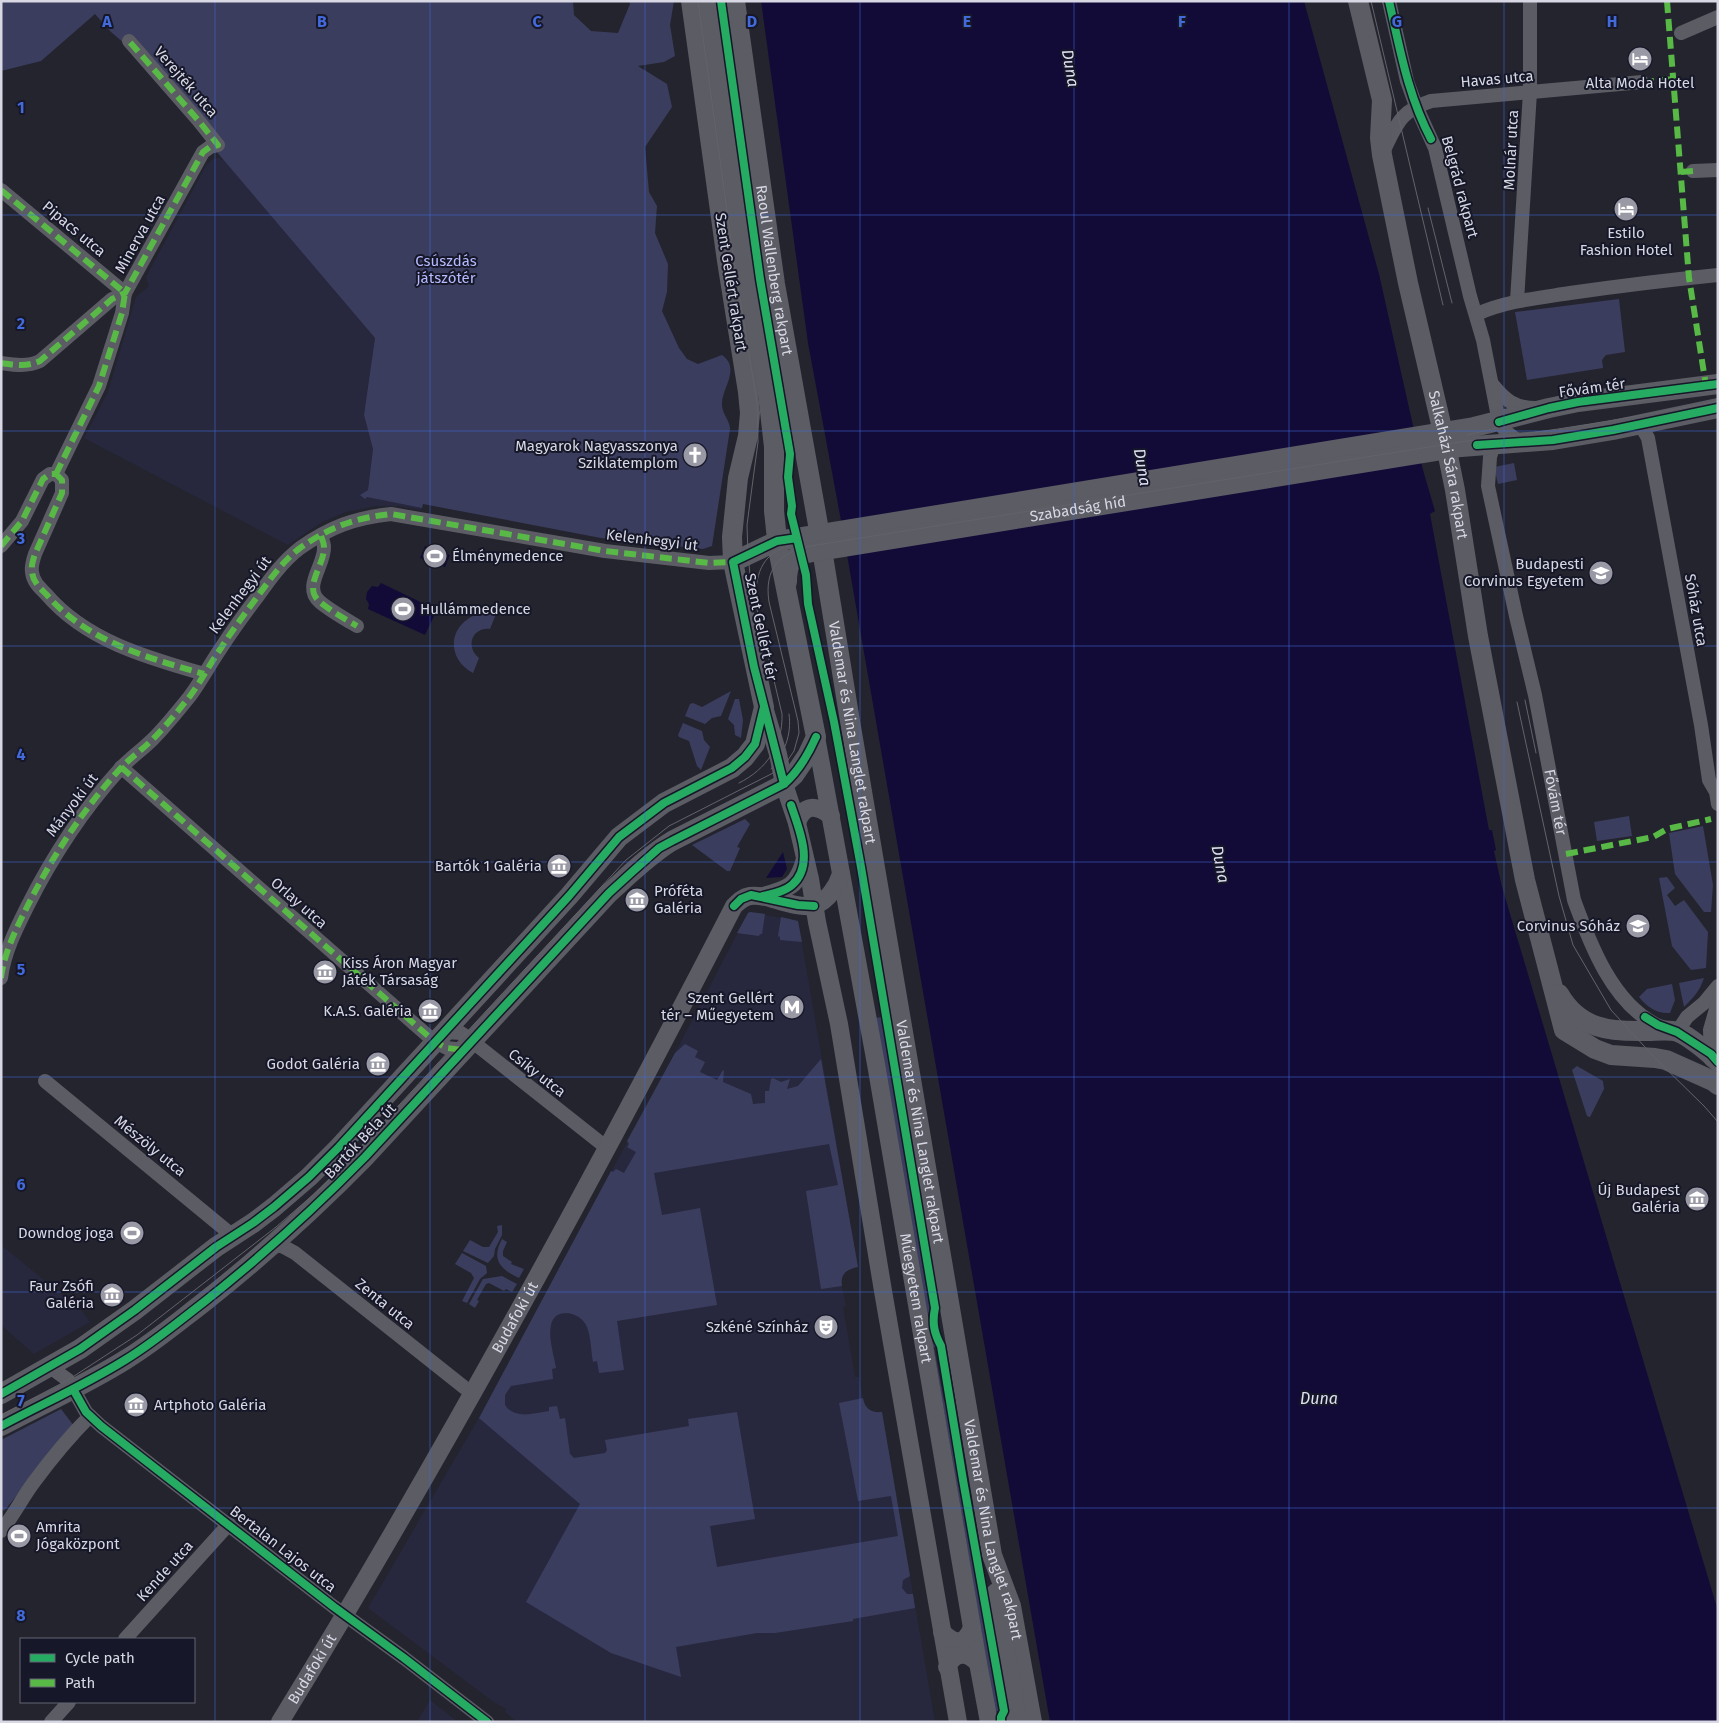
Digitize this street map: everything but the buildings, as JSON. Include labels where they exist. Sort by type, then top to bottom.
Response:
[{"type":"main road","name":"Szent Gellért rakpart","points":[[691,1],[750,413],[748,436],[738,478],[732,524],[733,562]]},
{"type":"main road","name":"Szent Gellért rakpart","points":[[709,1],[745,260],[768,394],[774,447],[774,511],[777,542]]},
{"type":"main road","name":"Raoul Wallenberg rakpart","points":[[735,1],[814,542]]},
{"type":"main road","name":"Salkaházi Sára rakpart","points":[[1358,1],[1382,100],[1380,138],[1382,155],[1410,292],[1455,490],[1478,636],[1525,880],[1564,1030],[1595,1050],[1611,1055],[1669,1061],[1715,1071]]},
{"type":"main road","name":"Fővám tér","points":[[1459,439],[1499,422],[1578,402],[1718,384]]},
{"type":"main road","points":[[1459,439],[1494,444],[1553,440],[1718,408]]},
{"type":"main road","name":"Szabadság híd","points":[[814,542],[1459,439]]},
{"type":"main road","name":"Szent Gellért tér","points":[[634,825],[664,803],[732,768],[745,757],[754,744],[764,707],[733,562],[777,542],[814,542]]},
{"type":"main road","points":[[777,542],[816,737],[799,769],[784,784]]},
{"type":"main road","points":[[786,587],[789,565],[794,558],[814,542]]},
{"type":"main road","name":"Valdemar és Nina Langlet rakpart","points":[[814,542],[992,1555],[1012,1606],[1032,1722]]},
{"type":"main road","name":"Bartók Béla út","points":[[1,1426],[124,1361],[153,1342],[239,1275],[335,1188],[609,893],[660,848],[784,784]]},
{"type":"main road","name":"Bartók Béla út","points":[[2,1394],[80,1349],[135,1310],[216,1247],[274,1207],[308,1177],[339,1147],[569,896],[620,837],[634,825]]},
{"type":"main road","name":"Salkaházi Sára rakpart","points":[[1552,982],[1572,1014],[1593,1025],[1629,1031],[1677,1032]]},
{"type":"main road","points":[[1677,1032],[1715,1071]]},
{"type":"main road","points":[[992,1555],[1001,1629],[1017,1722]]},
{"type":"street","name":"Belgrád rakpart","points":[[1389,1],[1407,81],[1435,148],[1470,296],[1484,340],[1492,384]]},
{"type":"street","name":"Molnár utca","points":[[1517,301],[1530,92],[1530,1]]},
{"type":"street","points":[[1681,33],[1718,17]]},
{"type":"street","name":"Verejték utca","points":[[129,41],[218,145]]},
{"type":"street","name":"Havas utca","points":[[1382,155],[1399,120],[1416,106],[1439,100],[1642,82]]},
{"type":"street","name":"Minerva utca","points":[[1,363],[22,366],[32,365],[40,361],[112,298],[125,293],[203,152],[210,147],[218,145]]},
{"type":"street","points":[[1693,171],[1718,170]]},
{"type":"street","name":"Pipacs utca","points":[[1,190],[125,293]]},
{"type":"street","points":[[1477,314],[1517,301],[1617,286],[1718,275]]},
{"type":"street","points":[[56,474],[99,386],[122,312],[125,293]]},
{"type":"street","points":[[1492,384],[1499,422],[1512,438],[1522,442]]},
{"type":"street","name":"Fővám tér","points":[[1492,384],[1501,396],[1509,402],[1524,408],[1550,408]]},
{"type":"street","name":"Sóház utca","points":[[1637,425],[1648,438],[1701,725],[1709,780],[1716,792],[1718,804]]},
{"type":"street","name":"Fővám tér","points":[[1494,444],[1490,457],[1488,486],[1535,695],[1574,900],[1600,963],[1625,999],[1645,1017],[1658,1025],[1677,1032]]},
{"type":"street","points":[[1,546],[22,521],[43,479],[50,474],[56,474],[62,480],[62,493],[34,559],[32,573],[34,580],[70,618],[92,632],[153,659],[204,674]]},
{"type":"street","name":"Kelenhegyi út","points":[[204,674],[270,578],[287,560],[300,548],[342,524],[366,516],[391,514],[605,552],[710,563],[733,562]]},
{"type":"street","points":[[321,536],[324,547],[323,557],[314,582],[314,594],[319,602],[357,626]]},
{"type":"street","name":"Mányoki út","points":[[1,978],[12,938],[49,863],[82,815],[121,767],[171,720],[204,674]]},
{"type":"street","name":"Szent Gellért tér","points":[[764,707],[778,754],[784,784],[797,823],[814,906]]},
{"type":"street","points":[[763,896],[788,903],[814,906],[828,896],[842,874],[816,737]]},
{"type":"street","name":"Orlay utca","points":[[121,767],[440,1037]]},
{"type":"street","points":[[797,823],[804,811],[814,807],[822,809],[831,816]]},
{"type":"street","points":[[763,896],[792,886],[801,873],[805,858]]},
{"type":"street","name":"Műegyetem rakpart","points":[[842,874],[989,1722]]},
{"type":"street","points":[[810,879],[817,887],[833,890]]},
{"type":"street","name":"Budafoki út","points":[[280,1722],[474,1393],[734,906],[746,897],[752,895],[763,896]]},
{"type":"street","name":"Műegyetem rakpart","points":[[814,906],[839,1024],[882,1291],[958,1722]]},
{"type":"street","points":[[1677,1032],[1687,1017],[1704,1003],[1718,986]]},
{"type":"street","points":[[1715,1071],[1710,1030],[1718,1002]]},
{"type":"street","name":"Csíky utca","points":[[440,1037],[461,1033],[467,1046],[606,1148]]},
{"type":"street","name":"Mészöly utca","points":[[44,1082],[233,1236]]},
{"type":"street","name":"Zenta utca","points":[[274,1244],[295,1253],[465,1388],[474,1393]]},
{"type":"street","name":"Bertalan Lajos utca","points":[[50,1367],[68,1380],[84,1410],[90,1416],[487,1722]]},
{"type":"street","points":[[1,1531],[34,1481],[90,1416]]},
{"type":"street","name":"Kende utca","points":[[126,1638],[229,1524]]},
{"type":"street","points":[[942,1632],[954,1642],[960,1642],[967,1638],[972,1628]]},
{"type":"street","points":[[947,1667],[952,1658],[961,1655],[967,1655],[978,1663]]},
{"type":"street","points":[[51,1722],[68,1703]]},
{"type":"shaded area","points":[[219,158],[225,161],[375,338],[364,415],[373,449],[368,490],[361,495],[422,508],[421,510],[398,506],[376,506],[346,512],[322,522],[288,545],[84,438],[108,392],[136,297],[149,286],[146,277],[207,164],[213,159]]},
{"type":"shaded area","points":[[750,912],[798,921],[858,1267],[847,1270],[842,1277],[841,1282],[846,1306],[843,1307],[855,1377],[859,1377],[864,1405],[873,1412],[882,1412],[935,1722],[517,1722],[505,1712],[506,1709],[491,1700],[368,1608],[481,1414]]},
{"type":"shaded area","points":[[1,1245],[82,1311],[90,1322],[34,1354],[1,1325]]},
{"type":"shaded area","points":[[430,1700],[458,1722],[417,1722]]},
{"type":"green space","name":"Csúszdás játszótér","points":[[1,1],[573,1],[574,15],[591,31],[618,33],[630,4],[629,1],[674,1],[670,25],[675,56],[664,62],[638,66],[667,84],[672,107],[645,147],[649,192],[657,206],[655,233],[668,264],[667,292],[662,311],[679,348],[687,359],[698,364],[722,355],[730,366],[729,379],[722,403],[730,429],[712,546],[703,549],[601,538],[423,504],[422,508],[367,497],[365,499],[360,495],[368,490],[373,449],[364,415],[375,338],[125,44],[95,14],[41,61],[1,71]]},
{"type":"green space","points":[[1619,299],[1625,352],[1606,355],[1602,360],[1603,368],[1527,380],[1515,312]]},
{"type":"green space","points":[[1514,463],[1517,480],[1498,484],[1494,467]]},
{"type":"green space","points":[[481,613],[496,614],[490,629],[479,631],[472,639],[472,649],[479,658],[473,673],[458,658],[454,649],[454,640],[462,624]]},
{"type":"green space","points":[[731,691],[721,716],[712,718],[705,724],[685,716],[690,704],[693,703],[702,707]]},
{"type":"green space","points":[[735,699],[739,699],[743,720],[741,738],[735,735],[734,725],[728,719]]},
{"type":"green space","points":[[683,723],[702,731],[704,740],[710,747],[701,770],[697,766],[689,741],[678,735]]},
{"type":"green space","points":[[1629,816],[1632,836],[1597,841],[1594,822]]},
{"type":"green space","points":[[745,819],[750,824],[737,847],[740,848],[730,871],[727,871],[692,845]]},
{"type":"green space","points":[[1703,826],[1713,885],[1711,912],[1704,912],[1675,874],[1669,833]]},
{"type":"green space","points":[[1667,877],[1675,888],[1667,895],[1675,906],[1684,900],[1708,932],[1706,968],[1691,970],[1672,946],[1659,878]]},
{"type":"green space","points":[[750,912],[765,914],[762,934],[759,936],[737,933]]},
{"type":"green space","points":[[781,917],[798,921],[802,942],[780,940],[778,936]]},
{"type":"green space","points":[[1704,978],[1698,991],[1684,1007],[1679,983]]},
{"type":"green space","points":[[1672,984],[1675,1000],[1670,1013],[1653,1009],[1639,997],[1647,989]]},
{"type":"green space","points":[[881,1017],[931,1305],[927,1318],[876,1018]]},
{"type":"green space","points":[[685,1044],[698,1051],[695,1057],[705,1062],[700,1072],[717,1080],[723,1070],[723,1082],[751,1094],[753,1104],[765,1103],[765,1091],[769,1091],[771,1079],[773,1078],[781,1082],[790,1079],[787,1089],[798,1086],[821,1059],[858,1267],[851,1269],[843,1275],[842,1286],[821,1289],[806,1191],[838,1185],[829,1144],[654,1173],[662,1215],[700,1208],[717,1305],[617,1321],[624,1370],[599,1373],[597,1361],[593,1362],[589,1335],[584,1322],[568,1313],[557,1315],[553,1319],[550,1330],[556,1368],[552,1369],[553,1379],[511,1386],[505,1395],[505,1405],[509,1410],[519,1414],[549,1411],[549,1407],[557,1406],[560,1419],[565,1418],[570,1454],[574,1458],[605,1453],[607,1450],[605,1440],[689,1426],[688,1419],[737,1412],[755,1519],[710,1526],[717,1567],[898,1536],[891,1496],[858,1501],[839,1403],[863,1398],[869,1410],[882,1412],[910,1576],[903,1580],[902,1588],[907,1594],[913,1594],[915,1608],[853,1619],[853,1621],[775,1633],[757,1633],[676,1647],[681,1677],[611,1653],[526,1602],[580,1504],[479,1418],[611,1171],[613,1172],[616,1169],[624,1173],[636,1152],[627,1147],[629,1144],[627,1141],[675,1053]]},
{"type":"green space","points":[[1577,1066],[1603,1081],[1604,1089],[1590,1117],[1587,1116],[1572,1070]]},
{"type":"green space","points":[[502,1225],[502,1235],[495,1249],[494,1256],[488,1263],[463,1251],[470,1240],[483,1247],[489,1247],[498,1232],[497,1226]]},
{"type":"green space","points":[[502,1239],[507,1242],[503,1256],[512,1262],[511,1264],[524,1269],[519,1278],[507,1271],[499,1263],[497,1253]]},
{"type":"green space","points":[[462,1253],[486,1266],[487,1273],[480,1279],[467,1303],[462,1301],[474,1278],[471,1273],[455,1264]]},
{"type":"green space","points":[[502,1276],[517,1284],[512,1292],[506,1289],[504,1291],[489,1283],[486,1284],[477,1300],[479,1301],[475,1308],[469,1304],[483,1279]]},
{"type":"green space","points":[[932,1341],[938,1347],[934,1347],[944,1401],[947,1401],[1000,1710],[995,1712]]},
{"type":"green space","points":[[61,1409],[74,1426],[4,1511],[1,1508],[1,1440]]},
{"type":"water","name":"Duna","points":[[761,1],[1304,1],[1379,274],[1423,470],[1435,511],[1430,514],[1489,830],[1492,830],[1496,850],[1494,851],[1502,887],[1718,1611],[1718,1722],[1050,1722],[842,526],[808,343]]},
{"type":"water","name":"Élménymedence","points":[[425,546],[450,555],[445,567],[420,558]]},
{"type":"water","name":"Hullámmedence","points":[[381,583],[437,610],[425,635],[368,609],[367,592],[372,586],[378,587]]},
{"type":"water","points":[[783,852],[787,869],[782,877],[766,878]]},
{"type":"tram line","points":[[698,1],[734,261],[757,403],[758,442],[747,525],[751,584],[782,714],[780,736],[771,755],[758,771],[739,783]]},
{"type":"tram line","points":[[1371,1],[1443,305]]},
{"type":"tram line","points":[[1428,208],[1452,303]]},
{"type":"tram line","points":[[1467,435],[1556,414],[1718,390]]},
{"type":"tram line","points":[[1,1415],[68,1380],[137,1335],[276,1227],[320,1189],[350,1158],[626,860],[669,826],[777,771],[786,763],[794,751],[799,733],[798,721],[769,602],[768,590],[769,580],[776,564],[790,553],[811,546],[1460,442],[1589,424],[1718,401]]},
{"type":"tram line","points":[[756,590],[760,571],[768,558],[781,549],[798,543]]},
{"type":"tram line","points":[[1525,700],[1536,753]]},
{"type":"tram line","points":[[1517,702],[1559,896],[1573,945],[1611,1010],[1718,1122]]},
{"type":"tram line","points":[[771,769],[780,757],[786,744],[790,722],[789,714]]},
{"type":"marked path","points":[[1667,1],[1689,278],[1706,386]]},
{"type":"marked path","points":[[1,363],[26,365],[40,361],[112,299],[125,293],[203,152],[210,147],[218,145],[129,41]]},
{"type":"marked path","points":[[1642,82],[1674,79]]},
{"type":"marked path","points":[[1681,172],[1693,171]]},
{"type":"marked path","points":[[1,190],[125,293]]},
{"type":"marked path","points":[[56,474],[99,386],[122,313],[125,293]]},
{"type":"marked path","points":[[1,546],[22,521],[43,479],[50,474],[56,474]]},
{"type":"marked path","points":[[56,474],[62,480],[62,493],[33,561],[32,572],[37,584],[62,610],[99,636],[140,654],[204,674]]},
{"type":"marked path","points":[[1,978],[8,950],[23,915],[47,870],[80,818],[119,770],[158,734],[190,696],[234,629],[277,570],[300,548],[322,534],[354,521],[391,514],[605,551],[709,563],[733,562]]},
{"type":"marked path","points":[[321,536],[324,546],[314,583],[313,590],[315,596],[329,609],[357,626]]},
{"type":"marked path","points":[[121,767],[435,1042],[447,1048],[463,1050]]},
{"type":"marked path","points":[[1566,854],[1653,837],[1667,829],[1711,819]]},
{"type":"cycle path","points":[[721,1],[760,279],[790,454],[788,477],[792,506],[791,514],[806,575],[808,604],[834,722],[861,867],[935,1308],[934,1328],[941,1346],[1004,1711],[1001,1722]]},
{"type":"cycle path","points":[[1389,1],[1401,54],[1416,106],[1431,139]]},
{"type":"cycle path","points":[[1499,422],[1578,402],[1718,384]]},
{"type":"cycle path","points":[[1477,445],[1553,440],[1613,430],[1718,408]]},
{"type":"cycle path","points":[[784,784],[754,667],[733,562],[777,541],[797,538]]},
{"type":"cycle path","points":[[1,1394],[80,1349],[135,1310],[216,1247],[253,1223],[309,1177],[339,1147],[569,896],[619,837],[664,803],[732,768],[745,757],[755,744],[764,707]]},
{"type":"cycle path","points":[[1,1426],[95,1378],[135,1353],[175,1325],[246,1268],[307,1214],[365,1157],[609,893],[659,848],[784,784],[803,762],[816,737]]},
{"type":"cycle path","points":[[763,896],[778,892],[792,885],[799,877],[803,867],[803,846],[791,805]]},
{"type":"cycle path","points":[[734,906],[741,899],[751,895],[798,905],[814,906]]},
{"type":"cycle path","points":[[1645,1017],[1658,1025],[1677,1032],[1711,1054],[1718,1062]]},
{"type":"cycle path","points":[[73,1389],[86,1412],[101,1426],[334,1607],[487,1722]]},
{"type":"place","name":"Alta Moda Hotel","points":[[1640,59]]},
{"type":"place","name":"Estilo Fashion Hotel","points":[[1626,209]]},
{"type":"place","name":"Magyarok Nagyasszonya Sziklatemplom","points":[[695,455]]},
{"type":"place","name":"Élménymedence","points":[[435,556]]},
{"type":"place","name":"Budapesti Corvinus Egyetem","points":[[1601,573]]},
{"type":"place","name":"Hullámmedence","points":[[403,609]]},
{"type":"place","name":"Bartók 1 Galéria","points":[[559,866]]},
{"type":"place","name":"Próféta Galéria","points":[[637,900]]},
{"type":"place","name":"Corvinus Sóház","points":[[1638,926]]},
{"type":"place","name":"Kiss Áron Magyar Játék Társaság","points":[[325,972]]},
{"type":"place","name":"Szent Gellért tér – Műegyetem","points":[[792,1007]]},
{"type":"place","name":"K.A.S. Galéria","points":[[430,1011]]},
{"type":"place","name":"Godot Galéria","points":[[378,1064]]},
{"type":"place","name":"Új Budapest Galéria","points":[[1697,1199]]},
{"type":"place","name":"Downdog joga","points":[[132,1233]]},
{"type":"place","name":"Faur Zsófi Galéria","points":[[112,1295]]},
{"type":"place","name":"Szkéné Színház","points":[[826,1327]]},
{"type":"place","name":"Artphoto Galéria","points":[[136,1405]]},
{"type":"place","name":"Amrita Jógaközpont","points":[[19,1536]]}]
